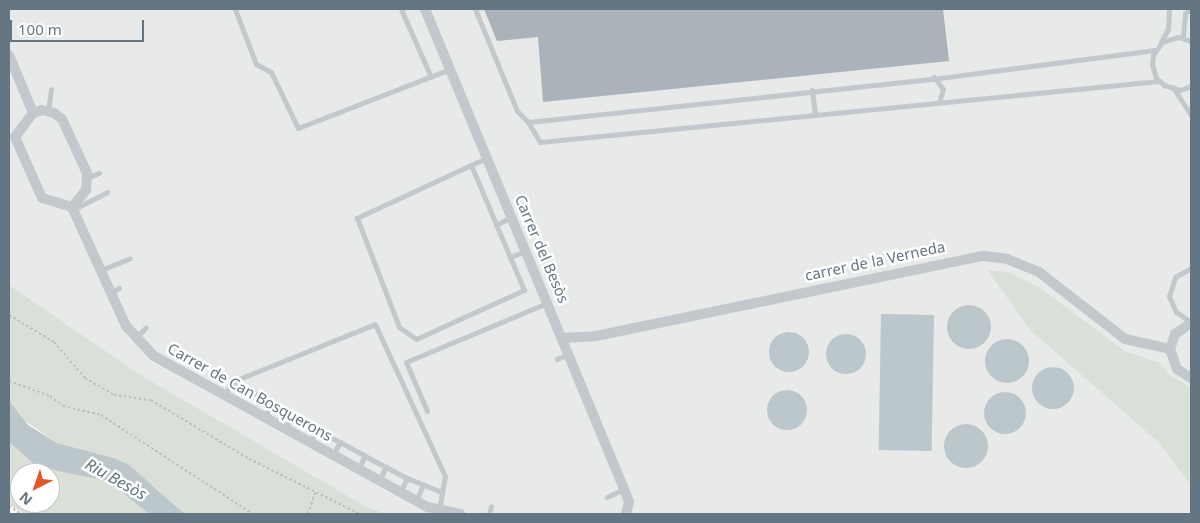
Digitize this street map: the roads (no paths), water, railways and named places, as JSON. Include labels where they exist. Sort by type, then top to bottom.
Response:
[{"type":"street","name":"Carrer del Besòs","points":[[425,9],[563,338],[562,357],[624,489],[629,502],[626,514]]},
{"type":"street","points":[[9,56],[11,70],[33,113]]},
{"type":"street","points":[[48,111],[62,119],[86,178],[86,190],[73,208],[42,198],[16,137],[33,113],[48,111]]},
{"type":"street","name":"Carrer de Can Bosquerons","points":[[73,208],[101,270],[115,290],[126,326],[154,356],[400,492],[439,509],[460,514]]},
{"type":"street","name":"carrer de la Verneda","points":[[563,338],[596,336],[984,256],[1008,259],[1039,272],[1125,339],[1170,349]]},
{"type":"street","points":[[1191,322],[1178,330],[1170,349],[1177,369],[1191,378]]},
{"type":"lane","points":[[235,9],[256,64],[272,72],[298,128],[450,69]]},
{"type":"lane","points":[[401,9],[431,77]]},
{"type":"lane","points":[[475,9],[518,111],[528,122],[540,142],[1159,82],[1174,89],[1191,115]]},
{"type":"lane","points":[[1159,82],[1152,64],[1156,48],[1168,29],[1169,9]]},
{"type":"lane","points":[[1184,38],[1185,11],[1191,9]]},
{"type":"lane","points":[[528,122],[934,77],[1156,48],[1172,38],[1191,40]]},
{"type":"lane","points":[[934,77],[944,89],[939,102]]},
{"type":"lane","points":[[1174,89],[1191,86]]},
{"type":"lane","points":[[48,111],[51,89]]},
{"type":"lane","points":[[812,90],[815,114]]},
{"type":"lane","points":[[471,165],[524,290],[416,339],[399,327],[357,218],[471,165],[488,158]]},
{"type":"lane","points":[[86,178],[99,172]]},
{"type":"lane","points":[[73,208],[107,192]]},
{"type":"lane","points":[[496,225],[512,217]]},
{"type":"lane","points":[[510,257],[526,251]]},
{"type":"lane","points":[[101,270],[130,258]]},
{"type":"lane","points":[[1191,268],[1175,277],[1169,296],[1176,312],[1191,322]]},
{"type":"lane","points":[[427,411],[406,362],[548,302]]},
{"type":"lane","points":[[223,394],[234,381],[375,324],[445,476],[439,509]]},
{"type":"lane","points":[[136,337],[146,327]]},
{"type":"lane","points":[[234,381],[292,416],[365,456],[407,478],[442,492]]},
{"type":"lane","points":[[264,417],[272,404]]},
{"type":"lane","points":[[285,428],[292,416]]},
{"type":"lane","points":[[310,442],[317,430]]},
{"type":"lane","points":[[333,455],[340,442]]},
{"type":"lane","points":[[358,469],[365,456]]},
{"type":"lane","points":[[379,480],[386,467]]},
{"type":"lane","points":[[400,492],[407,478]]},
{"type":"lane","points":[[416,500],[423,484]]},
{"type":"lane","points":[[607,497],[624,489]]},
{"type":"lane","points":[[489,514],[491,506]]},
{"type":"water","points":[[969,305],[981,309],[987,315],[991,327],[987,339],[981,345],[969,349],[957,345],[951,339],[947,327],[951,315],[957,309]]},
{"type":"water","points":[[881,314],[934,315],[932,451],[879,450]]},
{"type":"water","points":[[789,332],[803,338],[809,352],[803,366],[789,372],[775,366],[769,352],[775,338]]},
{"type":"water","points":[[850,334],[857,337],[863,343],[866,354],[865,362],[857,371],[850,374],[842,374],[835,371],[827,362],[826,350],[829,343],[838,335]]},
{"type":"water","points":[[1007,339],[1019,343],[1025,349],[1029,361],[1025,373],[1019,379],[1007,383],[995,379],[989,373],[985,361],[989,349],[995,343]]},
{"type":"water","points":[[1057,367],[1065,370],[1071,376],[1074,388],[1071,400],[1065,406],[1049,409],[1041,406],[1035,400],[1032,384],[1035,376],[1041,370]]},
{"type":"water","points":[[787,390],[801,396],[807,410],[801,424],[787,430],[773,424],[767,410],[773,396]]},
{"type":"water","points":[[1009,392],[1017,395],[1023,401],[1026,413],[1023,425],[1017,431],[1001,434],[993,431],[987,425],[984,409],[987,401],[993,395]]},
{"type":"water","name":"Riu Besòs","points":[[9,401],[28,425],[57,443],[114,458],[129,465],[185,514],[149,514],[108,481],[60,471],[60,463],[32,462],[9,442]]},
{"type":"water","points":[[966,424],[978,428],[984,434],[988,446],[984,458],[978,464],[966,468],[954,464],[948,458],[944,446],[948,434],[954,428]]}]
